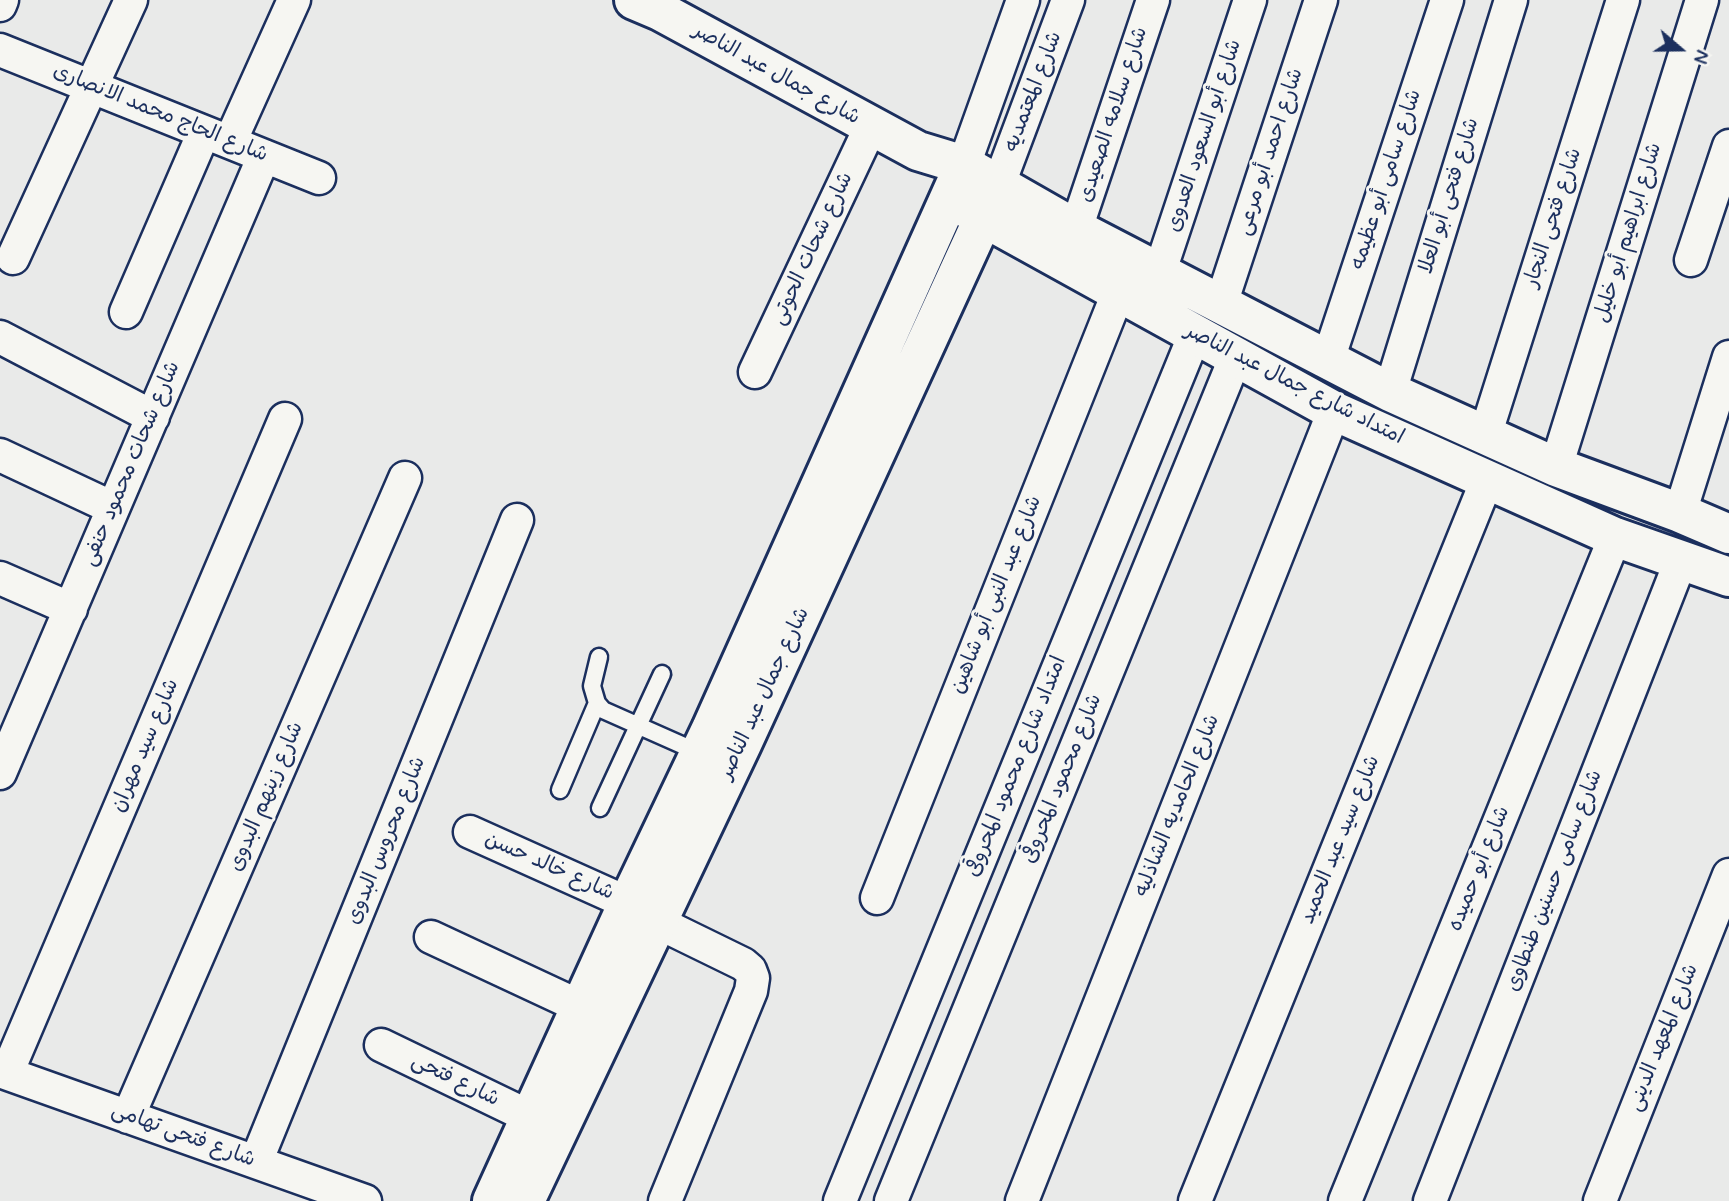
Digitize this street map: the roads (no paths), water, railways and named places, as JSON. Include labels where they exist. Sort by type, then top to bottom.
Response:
[{"type":"street","points":[[13,258],[131,0]]},
{"type":"street","points":[[126,312],[217,137],[294,0]]},
{"type":"street","name":"شارع المعتمديه","points":[[956,181],[1023,0]]},
{"type":"street","name":"شارع المعتمديه","points":[[991,200],[1068,0]]},
{"type":"street","name":"شارع سلامه الصعيدى","points":[[1076,229],[1153,0]]},
{"type":"street","name":"شارع أبو السعود العدوى","points":[[1160,271],[1250,0]]},
{"type":"street","name":"شارع احمد أبو مرعى","points":[[1221,304],[1321,0]]},
{"type":"street","name":"شارع سامى أبو عظيمه","points":[[1328,360],[1447,0]]},
{"type":"street","name":"شارع فتحى أبو العلا","points":[[1390,392],[1511,0]]},
{"type":"street","name":"شارع فتحى النجار","points":[[1485,436],[1623,0]]},
{"type":"street","name":"شارع ابراهيم أبو خليل","points":[[1556,467],[1702,0]]},
{"type":"street","name":"شارع جمال عبد الناصر","points":[[525,1201],[643,913],[956,181],[918,151],[653,4]]},
{"type":"street","name":"شارع الحاج محمد الانصارى","points":[[0,50],[319,178]]},
{"type":"street","name":"شارع شحات الحوتى","points":[[755,372],[871,126]]},
{"type":"street","points":[[1691,260],[1729,146]]},
{"type":"street","name":"شارع شحات محمود حنفى","points":[[0,773],[12,712],[71,608],[264,156]]},
{"type":"street","name":"امتداد شارع جمال عبد الناصر","points":[[956,181],[991,200],[1118,293],[1334,411],[1615,537],[1729,578]]},
{"type":"street","name":"شارع جمال عبد الناصر","points":[[718,742],[991,200]]},
{"type":"street","name":"امتداد شارع جمال عبد الناصر","points":[[991,200],[1076,229],[1390,392],[1485,436],[1556,467],[1728,530]]},
{"type":"street","name":"شارع عبد النبى أبو شاهين","points":[[877,898],[1118,293]]},
{"type":"street","name":"امتداد شارع محمود المحروقى","points":[[840,1201],[1195,334]]},
{"type":"street","points":[[0,337],[153,417]]},
{"type":"street","name":"شارع محمود المحروقى","points":[[891,1201],[1236,356]]},
{"type":"street","points":[[1680,513],[1729,357]]},
{"type":"street","name":"شارع الحامديه الشاذليه","points":[[1022,1201],[1334,411]]},
{"type":"street","name":"شارع سيد مهران","points":[[3,1072],[285,419]]},
{"type":"street","points":[[0,455],[113,508]]},
{"type":"street","name":"شارع زينهم البدوى","points":[[128,1117],[405,478]]},
{"type":"street","name":"شارع سيد عبد الحميد","points":[[1195,1201],[1487,480]]},
{"type":"street","name":"شارع محروس البدوى","points":[[256,1162],[517,520]]},
{"type":"street","name":"شارع أبو حميده","points":[[1345,1201],[1615,537]]},
{"type":"street","name":"شارع سامى حسنين طنطاوى","points":[[1430,1201],[1681,560]]},
{"type":"street","points":[[0,578],[71,608]]},
{"type":"street","name":"شارع خالد حسن","points":[[470,832],[643,913],[750,970],[753,978],[751,991],[665,1201]]},
{"type":"street","name":"شارع المعهد الدينى","points":[[1600,1201],[1729,875]]},
{"type":"street","name":"شارع جمال عبد الناصر","points":[[492,1201],[581,1007],[643,913]]},
{"type":"street","points":[[431,936],[581,1007]]},
{"type":"street","name":"شارع فتحى","points":[[381,1045],[530,1117]]},
{"type":"street","name":"شارع فتحى تهامى","points":[[3,1072],[365,1201]]},
{"type":"lane","points":[[599,657],[592,686],[597,703],[610,715],[638,726],[718,742]]},
{"type":"lane","points":[[600,808],[662,674]]},
{"type":"lane","points":[[560,790],[597,703]]}]
